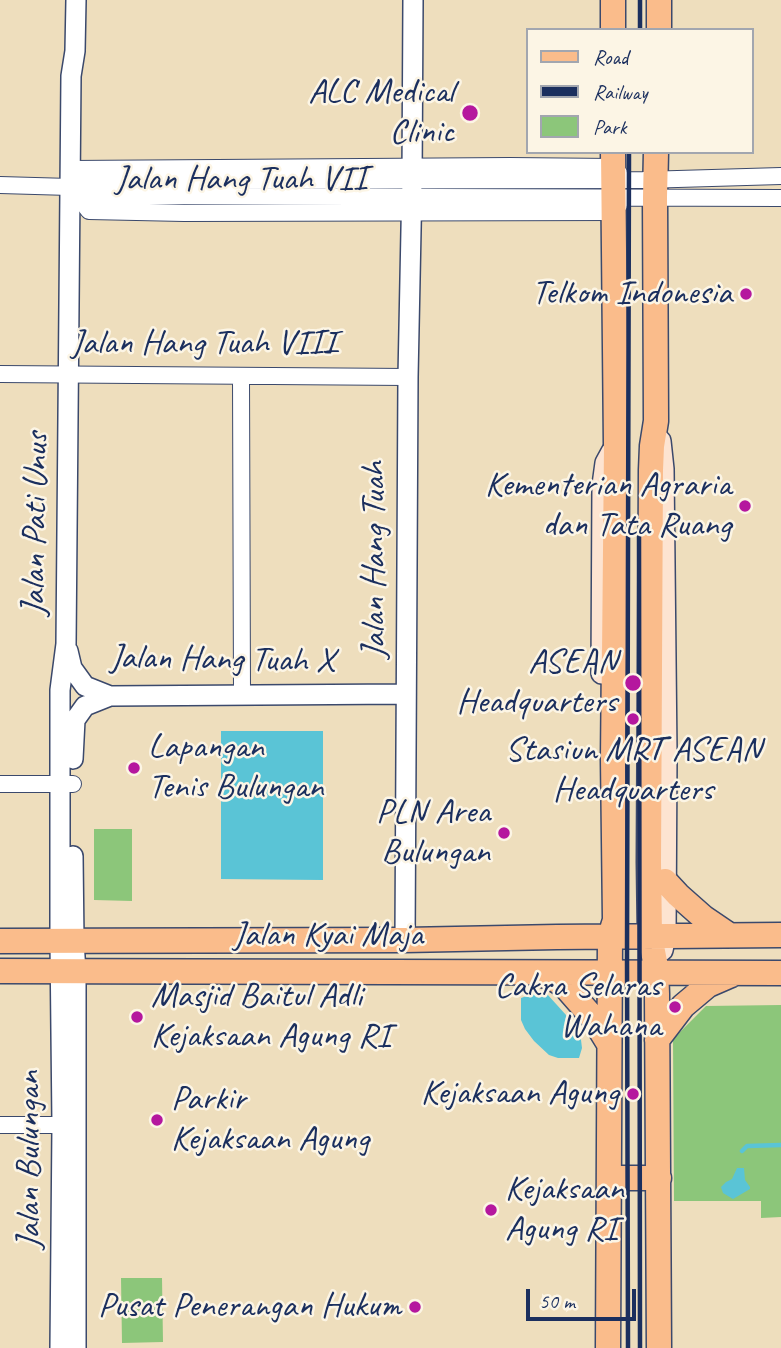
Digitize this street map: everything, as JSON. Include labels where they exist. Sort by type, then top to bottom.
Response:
[{"type":"main road","points":[[613,0],[613,28]]},
{"type":"main road","points":[[659,0],[659,28]]},
{"type":"main road","points":[[656,154],[656,422],[651,470],[659,1348]]},
{"type":"main road","points":[[608,1348],[610,936],[615,920],[613,759],[617,184]]},
{"type":"main road","points":[[656,422],[663,469],[666,754],[665,881],[657,936]]},
{"type":"main road","points":[[665,881],[704,918],[729,935]]},
{"type":"main road","name":"Jalan Kyai Maja","points":[[0,941],[405,940],[781,935]]},
{"type":"main road","name":"Jalan Kyai Maja","points":[[0,971],[610,974],[656,970],[781,973]]},
{"type":"main road","points":[[535,973],[565,986],[593,1018],[609,1044]]},
{"type":"main road","points":[[657,1040],[684,1006],[708,985],[735,973]]},
{"type":"main road","points":[[610,1178],[659,1178]]},
{"type":"street","name":"Jalan Pati Unus","points":[[63,0],[65,52],[71,76]]},
{"type":"street","name":"Jalan Pati Unus","points":[[68,972],[66,784],[60,690],[66,644],[71,76],[75,51],[76,0]]},
{"type":"street","name":"Jalan Hang Tuah","points":[[405,940],[413,0]]},
{"type":"street","name":"Jalan Hang Tuah VII","points":[[70,179],[184,190],[258,174],[288,189],[512,190],[617,184]]},
{"type":"street","points":[[655,189],[781,176]]},
{"type":"street","name":"Jalan Hang Tuah VII","points":[[70,179],[96,196],[184,190],[512,190],[617,184]]},
{"type":"street","points":[[0,186],[70,179]]},
{"type":"street","points":[[617,184],[781,198]]},
{"type":"street","name":"Jalan Hang Tuah VIII","points":[[0,374],[408,377]]},
{"type":"street","points":[[241,376],[242,694]]},
{"type":"street","name":"Jalan Hang Tuah X","points":[[66,644],[72,668],[85,686],[110,696],[405,694]]},
{"type":"street","name":"Jalan Pati Unus","points":[[66,784],[75,720],[85,706],[110,696]]},
{"type":"street","points":[[0,784],[66,784]]},
{"type":"street","name":"Jalan Bulungan","points":[[60,1348],[62,1125],[68,972]]},
{"type":"street","name":"Jalan Bulungan","points":[[68,972],[76,1348]]},
{"type":"street","points":[[0,1125],[62,1125]]},
{"type":"green space","points":[[94,829],[132,829],[132,901],[94,900]]},
{"type":"green space","points":[[781,1005],[781,1217],[761,1218],[761,1201],[674,1201],[673,1039],[706,1006]]},
{"type":"green space","points":[[121,1278],[162,1278],[163,1342],[122,1343]]},
{"type":"water","points":[[221,731],[323,731],[323,880],[221,879]]},
{"type":"water","points":[[538,992],[547,994],[576,1026],[582,1048],[579,1058],[549,1055],[525,1029],[521,1020],[521,998]]},
{"type":"water","points":[[737,1168],[744,1168],[745,1180],[750,1189],[733,1199],[723,1193],[721,1187],[732,1179]]},
{"type":"waterway","points":[[742,1151],[747,1146],[781,1145]]},
{"type":"railway","points":[[640,0],[640,28]]},
{"type":"railway","points":[[628,1348],[629,154]]},
{"type":"railway","points":[[639,536],[640,1348]]},
{"type":"place","name":"ALC Medical Clinic","points":[[470,113]]},
{"type":"place","name":"Telkom Indonesia","points":[[746,294]]},
{"type":"place","name":"Kementerian Agraria dan Tata Ruang","points":[[745,506]]},
{"type":"place","name":"ASEAN Headquarters","points":[[633,683]]},
{"type":"place","name":"Stasiun MRT ASEAN Headquarters","points":[[633,719]]},
{"type":"place","name":"Lapangan Tenis Bulungan","points":[[134,768]]},
{"type":"place","name":"PLN Area Bulungan","points":[[504,833]]},
{"type":"place","name":"Cakra Selaras Wahana","points":[[675,1007]]},
{"type":"place","name":"Masjid Baitul Adli Kejaksaan Agung RI","points":[[137,1017]]},
{"type":"place","name":"Kejaksaan Agung","points":[[633,1094]]},
{"type":"place","name":"Parkir Kejaksaan Agung","points":[[157,1120]]},
{"type":"place","name":"Kejaksaan Agung RI","points":[[491,1210]]},
{"type":"place","name":"Pusat Penerangan Hukum","points":[[415,1307]]}]
